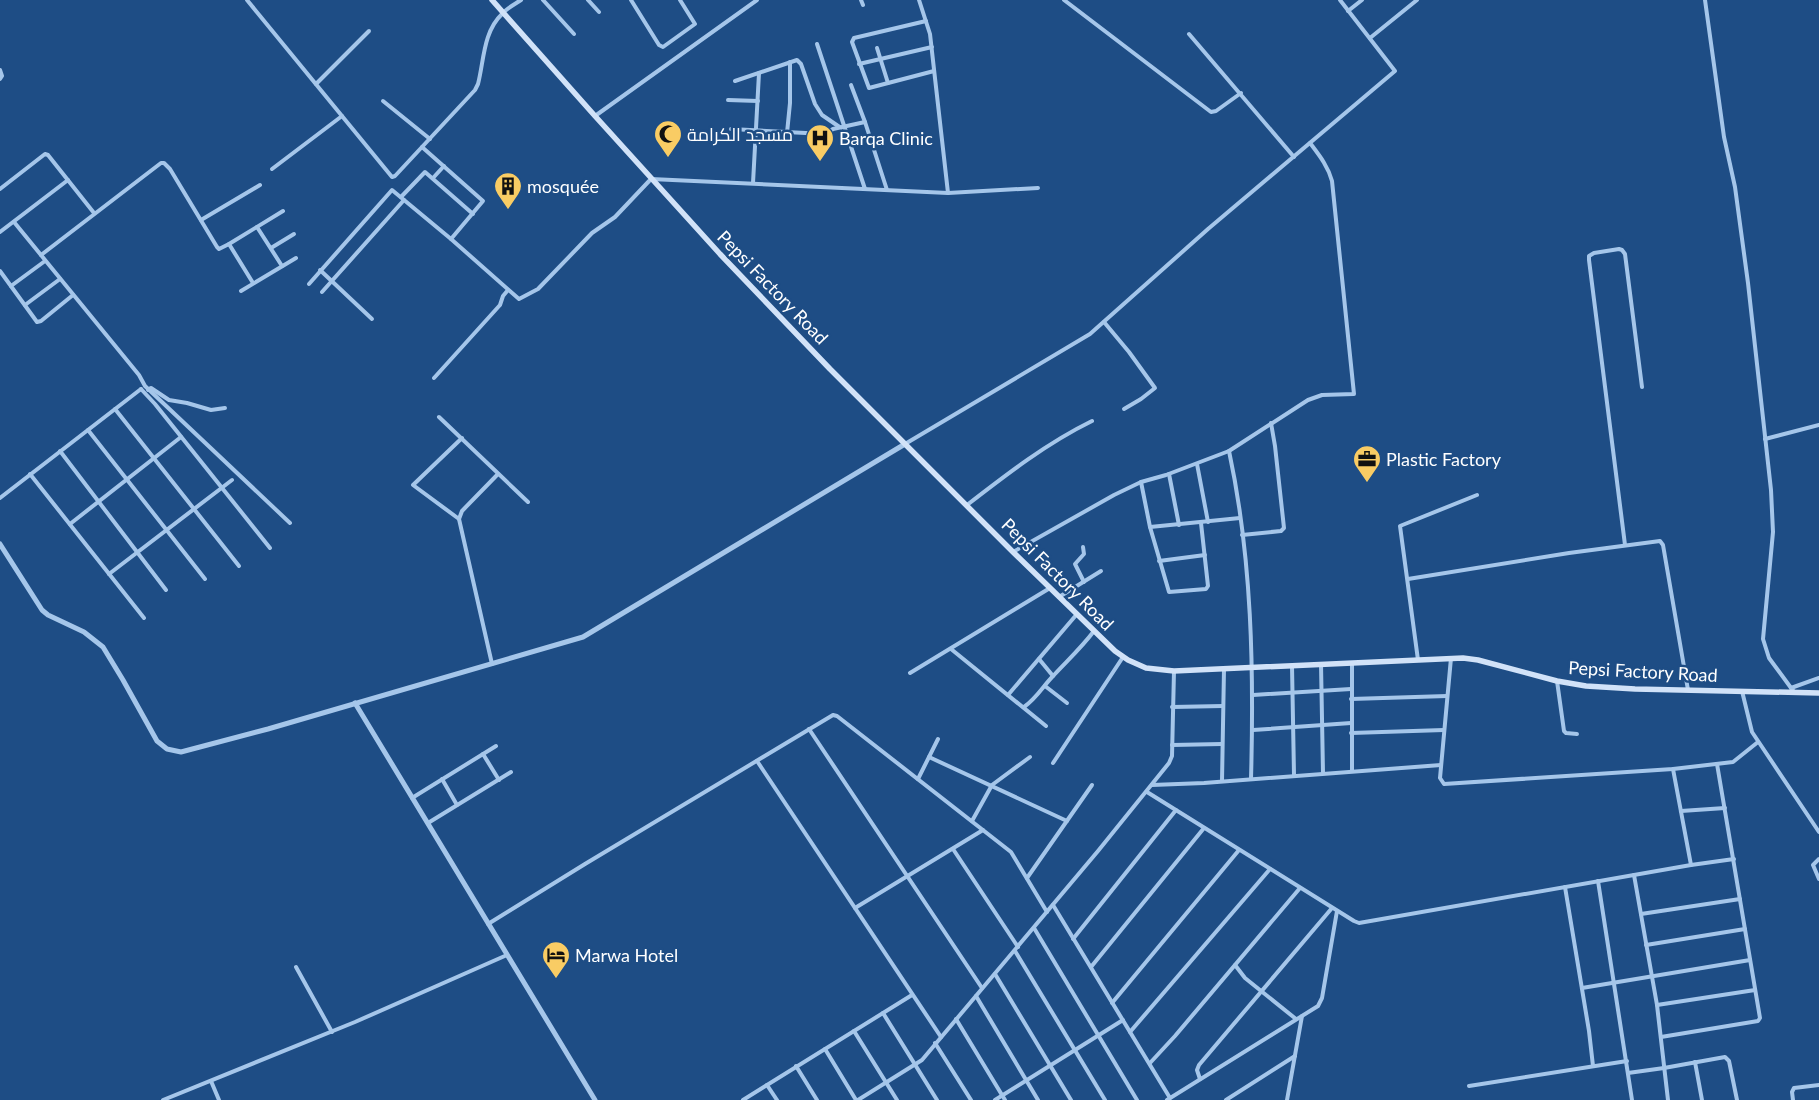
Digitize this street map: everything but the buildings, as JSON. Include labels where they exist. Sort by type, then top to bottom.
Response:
[{"type":"main road","name":"Pepsi Factory Road","points":[[492,0],[720,254],[905,444],[1059,597],[1123,657],[1146,668],[1174,670],[1451,658],[1478,660],[1557,681],[1596,687],[1742,691],[1793,690],[1819,693]]},
{"type":"street","points":[[247,0],[392,177],[475,90],[479,80],[486,42],[497,19],[503,12],[521,0]]},
{"type":"street","points":[[543,0],[574,34]]},
{"type":"street","points":[[588,0],[599,12]]},
{"type":"street","points":[[631,0],[661,47],[694,26],[694,22],[680,0]]},
{"type":"street","points":[[595,116],[751,2],[757,0]]},
{"type":"street","points":[[861,0],[863,5]]},
{"type":"street","points":[[919,0],[932,47],[948,193]]},
{"type":"street","points":[[1064,0],[1089,17],[1212,112],[1241,93]]},
{"type":"street","points":[[0,544],[43,612],[84,632],[103,647],[157,741],[167,749],[181,752],[268,729],[577,640],[1085,338],[1208,229],[1395,71],[1340,0]]},
{"type":"street","points":[[1348,11],[1362,0]]},
{"type":"street","points":[[1370,38],[1417,0]]},
{"type":"street","points":[[1705,0],[1724,137],[1735,187],[1748,283],[1771,490],[1773,524],[1771,566],[1763,639],[1769,658],[1793,690],[1819,678]]},
{"type":"street","points":[[926,21],[854,38],[852,42],[868,87],[871,88],[934,72]]},
{"type":"street","points":[[316,84],[369,31]]},
{"type":"street","points":[[1189,34],[1294,157]]},
{"type":"street","points":[[817,44],[843,128],[865,189]]},
{"type":"street","points":[[859,64],[932,47]]},
{"type":"street","points":[[877,48],[888,83]]},
{"type":"street","points":[[735,81],[795,60],[800,62],[815,104],[822,115],[843,128]]},
{"type":"street","points":[[787,133],[790,103],[790,62]]},
{"type":"street","points":[[0,70],[2,76],[0,79]]},
{"type":"street","points":[[753,183],[759,73]]},
{"type":"street","points":[[851,85],[887,190]]},
{"type":"street","points":[[728,100],[758,102]]},
{"type":"street","points":[[383,101],[430,139]]},
{"type":"street","points":[[272,170],[342,116]]},
{"type":"street","points":[[731,129],[825,134],[833,129],[865,122]]},
{"type":"street","points":[[1013,552],[1114,495],[1141,482],[1169,474],[1229,451],[1296,407],[1322,395],[1354,394],[1332,181],[1326,165],[1310,143]]},
{"type":"street","points":[[422,147],[482,199],[482,203],[451,239]]},
{"type":"street","points":[[0,189],[46,154],[50,156],[94,213]]},
{"type":"street","points":[[41,255],[161,163],[164,163],[170,169],[216,247],[222,248],[283,211]]},
{"type":"street","points":[[433,178],[444,166]]},
{"type":"street","points":[[322,292],[423,173],[427,173],[473,214]]},
{"type":"street","points":[[309,284],[390,191],[393,190],[517,298],[521,299],[538,288],[592,233],[615,217],[651,179],[948,193],[1038,188]]},
{"type":"street","points":[[0,232],[68,180]]},
{"type":"street","points":[[201,220],[260,185]]},
{"type":"street","points":[[14,222],[139,375],[145,388],[181,438],[270,548]]},
{"type":"street","points":[[258,227],[282,266]]},
{"type":"street","points":[[271,248],[294,234]]},
{"type":"street","points":[[229,244],[253,283]]},
{"type":"street","points":[[1625,545],[1589,260],[1589,256],[1594,253],[1619,249],[1625,254],[1642,387]]},
{"type":"street","points":[[241,291],[296,258]]},
{"type":"street","points":[[11,286],[45,260]]},
{"type":"street","points":[[320,270],[372,319]]},
{"type":"street","points":[[0,271],[37,322],[73,295]]},
{"type":"street","points":[[25,305],[60,279]]},
{"type":"street","points":[[434,378],[500,305],[503,296],[508,290]]},
{"type":"street","points":[[1104,322],[1130,352],[1155,388],[1124,409]]},
{"type":"street","points":[[145,388],[290,523]]},
{"type":"street","points":[[0,498],[145,388],[151,388],[166,399],[211,410],[225,408]]},
{"type":"street","points":[[162,404],[166,399]]},
{"type":"street","points":[[115,409],[239,566]]},
{"type":"street","points":[[439,417],[528,502]]},
{"type":"street","points":[[967,505],[986,489],[1044,448],[1092,421]]},
{"type":"street","points":[[1242,535],[1281,531],[1284,528],[1276,446],[1271,424]]},
{"type":"street","points":[[1765,439],[1819,425]]},
{"type":"street","points":[[88,430],[205,579]]},
{"type":"street","points":[[70,524],[181,438]]},
{"type":"street","points":[[459,519],[413,485],[462,438]]},
{"type":"street","points":[[60,451],[139,552],[166,590]]},
{"type":"street","points":[[1229,451],[1235,478],[1248,592],[1253,695],[1251,779]]},
{"type":"street","points":[[1196,464],[1208,522]]},
{"type":"street","points":[[30,474],[144,618]]},
{"type":"street","points":[[492,664],[459,519],[462,511],[498,474]]},
{"type":"street","points":[[1169,474],[1179,525]]},
{"type":"street","points":[[109,574],[232,480]]},
{"type":"street","points":[[1141,482],[1150,527],[1168,591],[1172,593],[1206,588],[1208,586],[1201,523]]},
{"type":"street","points":[[1418,660],[1400,526],[1477,495]]},
{"type":"street","points":[[1150,527],[1240,518]]},
{"type":"street","points":[[1408,579],[1658,541],[1663,545],[1688,690]]},
{"type":"street","points":[[1083,547],[1085,552],[1075,564],[1084,582]]},
{"type":"street","points":[[1160,561],[1205,555]]},
{"type":"street","points":[[1059,597],[1101,571]]},
{"type":"street","points":[[910,673],[1050,588]]},
{"type":"street","points":[[1008,695],[1077,614]]},
{"type":"street","points":[[1024,707],[1031,702],[1052,676],[1076,653],[1094,631]]},
{"type":"street","points":[[951,649],[1046,726]]},
{"type":"street","points":[[1053,763],[1123,657]]},
{"type":"street","points":[[1039,658],[1052,676]]},
{"type":"street","points":[[1451,658],[1440,778],[1441,782],[1448,784],[1673,769],[1717,764],[1736,760],[1758,742]]},
{"type":"street","points":[[1352,663],[1352,771]]},
{"type":"street","points":[[1321,664],[1323,773]]},
{"type":"street","points":[[1292,666],[1294,775]]},
{"type":"street","points":[[1222,781],[1224,668]]},
{"type":"street","points":[[825,1049],[857,1100],[922,1060],[1034,928],[1171,760],[1174,670]]},
{"type":"street","points":[[1557,681],[1564,731],[1577,734]]},
{"type":"street","points":[[1045,686],[1067,703]]},
{"type":"street","points":[[1253,695],[1352,689]]},
{"type":"street","points":[[1742,691],[1752,732],[1819,832]]},
{"type":"street","points":[[1351,698],[1447,696]]},
{"type":"street","points":[[355,703],[595,1100]]},
{"type":"street","points":[[1172,707],[1223,706]]},
{"type":"street","points":[[488,924],[835,715],[1010,852],[1047,912]]},
{"type":"street","points":[[1253,730],[1351,723]]},
{"type":"street","points":[[810,729],[982,988]]},
{"type":"street","points":[[1351,734],[1444,730]]},
{"type":"street","points":[[918,779],[938,739]]},
{"type":"street","points":[[1172,745],[1222,744]]},
{"type":"street","points":[[412,798],[496,746]]},
{"type":"street","points":[[483,754],[499,780]]},
{"type":"street","points":[[929,757],[1067,820]]},
{"type":"street","points":[[972,821],[992,785],[1030,757]]},
{"type":"street","points":[[757,761],[941,1037]]},
{"type":"street","points":[[1152,785],[1441,764]]},
{"type":"street","points":[[1661,1037],[1758,1021],[1760,1017],[1717,764]]},
{"type":"street","points":[[1673,769],[1691,865]]},
{"type":"street","points":[[428,823],[511,772]]},
{"type":"street","points":[[442,779],[457,805]]},
{"type":"street","points":[[1027,878],[1092,785]]},
{"type":"street","points":[[1146,792],[1356,923],[1368,923],[1598,881],[1734,859]]},
{"type":"street","points":[[1681,811],[1725,808]]},
{"type":"street","points":[[1074,939],[1176,810]]},
{"type":"street","points":[[1091,967],[1204,828]]},
{"type":"street","points":[[855,908],[983,830]]},
{"type":"street","points":[[952,849],[1016,949],[1105,1100]]},
{"type":"street","points":[[1112,1003],[1239,850]]},
{"type":"street","points":[[1819,860],[1813,865],[1819,879]]},
{"type":"street","points":[[1130,1032],[1270,869]]},
{"type":"street","points":[[1634,875],[1657,1005],[1668,1100]]},
{"type":"street","points":[[1598,881],[1632,1100]]},
{"type":"street","points":[[1565,887],[1593,1066]]},
{"type":"street","points":[[1150,1064],[1300,888]]},
{"type":"street","points":[[1641,914],[1740,899]]},
{"type":"street","points":[[1053,905],[1150,1064],[1168,1099],[1318,1006],[1322,998],[1337,911]]},
{"type":"street","points":[[1200,1079],[1197,1070],[1198,1066],[1332,908]]},
{"type":"street","points":[[1034,928],[1137,1100]]},
{"type":"street","points":[[1646,945],[1745,930]]},
{"type":"street","points":[[163,1100],[332,1032],[507,955]]},
{"type":"street","points":[[1582,988],[1750,960]]},
{"type":"street","points":[[1235,965],[1242,975],[1296,1020]]},
{"type":"street","points":[[296,967],[332,1032]]},
{"type":"street","points":[[995,974],[1071,1100]]},
{"type":"street","points":[[1657,1005],[1755,990]]},
{"type":"street","points":[[742,1100],[912,995]]},
{"type":"street","points":[[976,996],[1038,1100]]},
{"type":"street","points":[[883,1013],[937,1100]]},
{"type":"street","points":[[1287,1100],[1302,1016]]},
{"type":"street","points":[[956,1019],[1005,1100]]},
{"type":"street","points":[[995,1100],[1123,1020]]},
{"type":"street","points":[[854,1031],[896,1100]]},
{"type":"street","points":[[935,1043],[971,1100]]},
{"type":"street","points":[[1226,1100],[1295,1056]]},
{"type":"street","points":[[1628,1073],[1725,1057],[1728,1059],[1737,1100]]},
{"type":"street","points":[[1469,1086],[1627,1061]]},
{"type":"street","points":[[1695,1062],[1702,1100]]},
{"type":"street","points":[[796,1066],[817,1100]]},
{"type":"street","points":[[211,1080],[219,1100]]},
{"type":"street","points":[[767,1085],[776,1100]]},
{"type":"street","points":[[1788,1100],[1793,1100],[1792,1090],[1794,1088],[1819,1085]]},
{"type":"street","points":[[1177,1094],[1180,1100]]},
{"type":"place","name":"مسجد الكرامة","points":[[668,158]]},
{"type":"place","name":"Barqa Clinic","points":[[820,162]]},
{"type":"place","name":"mosquée","points":[[508,210]]},
{"type":"place","name":"Plastic Factory","points":[[1367,483]]},
{"type":"place","name":"Marwa Hotel","points":[[556,979]]}]
